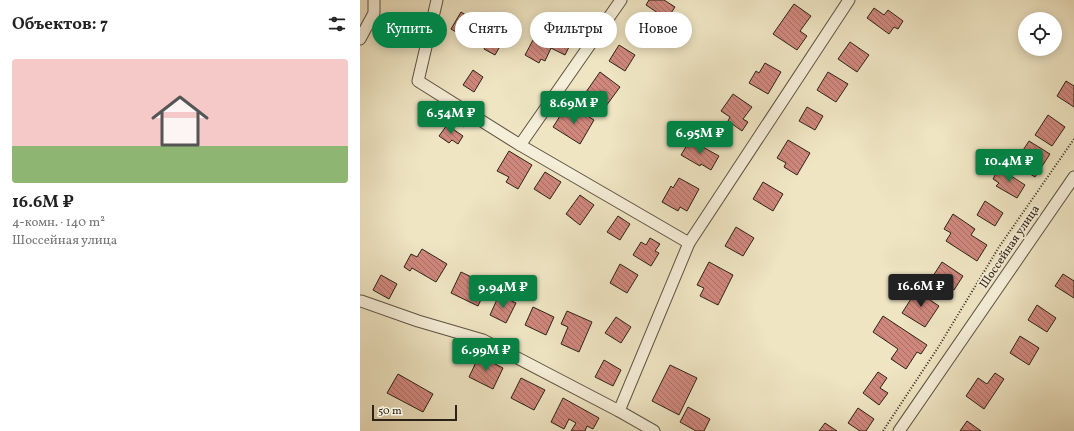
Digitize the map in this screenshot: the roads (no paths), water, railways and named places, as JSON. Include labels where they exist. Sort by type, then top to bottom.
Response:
[{"type":"street","points":[[360,39],[374,13],[374,0]]},
{"type":"street","points":[[437,0],[418,81],[520,145],[689,243]]},
{"type":"street","points":[[520,145],[621,0]]},
{"type":"street","points":[[619,411],[689,243],[849,0]]},
{"type":"street","name":"Шоссейная улица","points":[[899,431],[1074,177]]},
{"type":"street","points":[[360,302],[483,340],[619,411],[654,431]]}]
